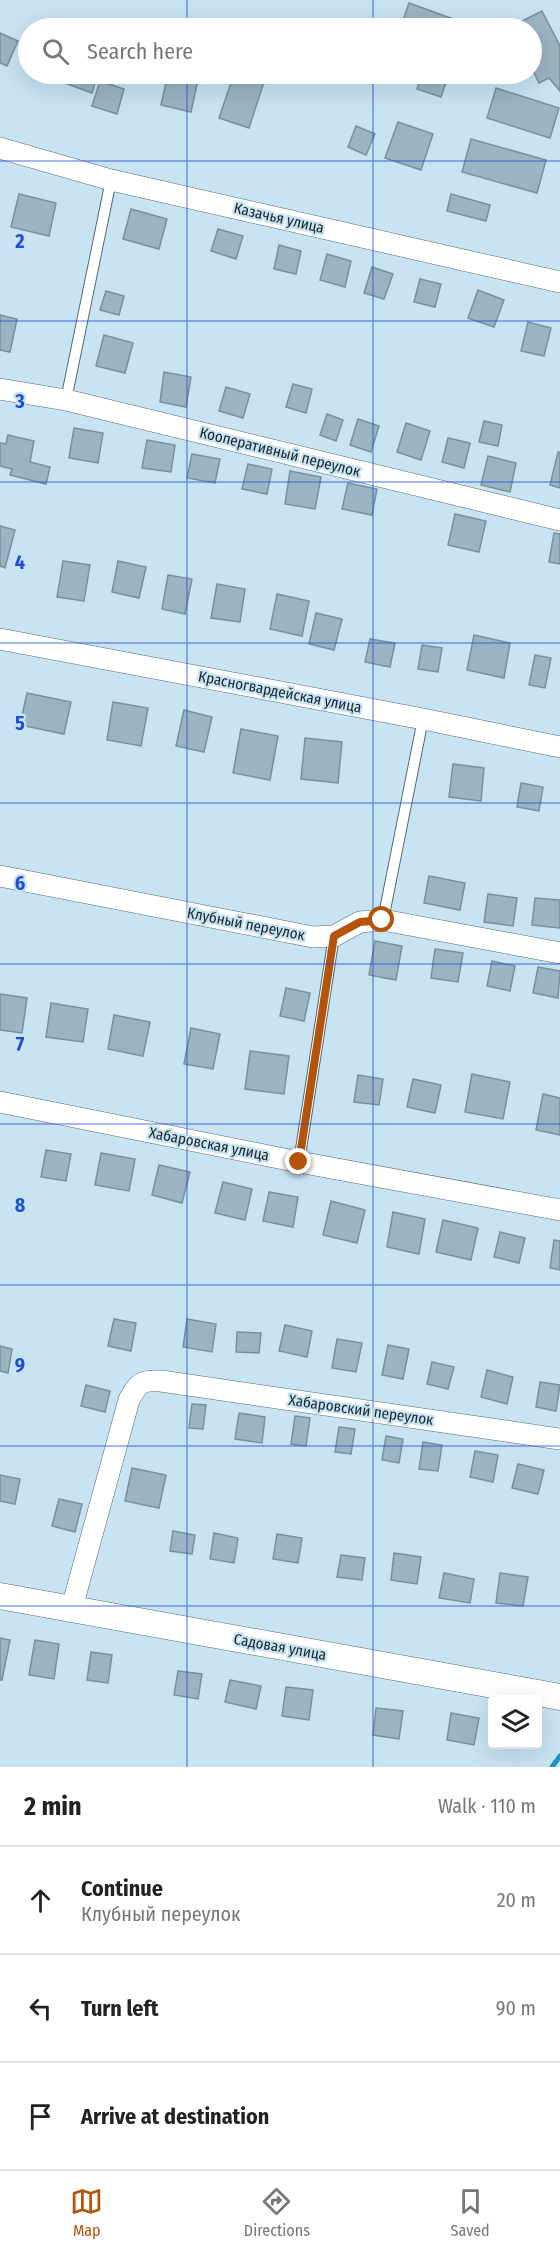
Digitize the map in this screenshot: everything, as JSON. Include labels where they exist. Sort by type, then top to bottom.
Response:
[{"type":"street","name":"Казачья улица","points":[[0,148],[111,180],[560,282]]},
{"type":"street","name":"Кооперативный переулок","points":[[0,388],[66,400],[560,520]]},
{"type":"street","name":"Красногвардейская улица","points":[[0,639],[560,747]]},
{"type":"street","name":"Клубный переулок","points":[[0,876],[313,938],[334,936],[360,922],[382,920],[560,953]]},
{"type":"street","name":"Хабаровская улица","points":[[0,1102],[299,1162],[560,1210]]},
{"type":"street","name":"Хабаровский переулок","points":[[71,1611],[129,1400],[137,1385],[148,1380],[560,1439]]},
{"type":"street","name":"Садовая улица","points":[[0,1596],[71,1611],[560,1697]]},
{"type":"lane","points":[[66,400],[111,180]]},
{"type":"lane","points":[[382,920],[423,719]]},
{"type":"lane","points":[[299,1162],[334,936]]},
{"type":"building","points":[[409,3],[450,18],[404,18]]},
{"type":"building","points":[[542,11],[560,46],[560,91],[549,78],[542,82],[542,18],[528,18]]},
{"type":"building","points":[[0,33],[18,41],[7,66],[0,63]]},
{"type":"building","points":[[67,84],[95,84],[92,93]]},
{"type":"building","points":[[99,84],[109,84],[124,89],[117,114],[92,106]]},
{"type":"building","points":[[166,84],[197,84],[191,112],[161,105]]},
{"type":"building","points":[[231,84],[263,84],[249,128],[219,118]]},
{"type":"building","points":[[419,84],[446,84],[441,97],[417,89]]},
{"type":"building","points":[[496,88],[559,108],[550,138],[487,118]]},
{"type":"building","points":[[398,122],[433,134],[421,170],[385,158]]},
{"type":"building","points":[[356,126],[375,134],[366,155],[348,147]]},
{"type":"building","points":[[471,139],[546,160],[537,193],[462,172]]},
{"type":"building","points":[[19,194],[56,203],[49,236],[11,227]]},
{"type":"building","points":[[451,194],[490,205],[486,221],[447,211]]},
{"type":"building","points":[[131,209],[167,219],[159,249],[123,239]]},
{"type":"building","points":[[218,229],[243,236],[236,259],[211,251]]},
{"type":"building","points":[[279,245],[301,251],[296,274],[274,269]]},
{"type":"building","points":[[327,254],[351,261],[345,287],[320,280]]},
{"type":"building","points":[[372,267],[393,274],[384,299],[364,293]]},
{"type":"building","points":[[420,279],[441,284],[435,307],[414,302]]},
{"type":"building","points":[[478,290],[504,300],[494,327],[468,318]]},
{"type":"building","points":[[106,291],[124,296],[119,315],[100,310]]},
{"type":"building","points":[[0,315],[17,319],[10,352],[0,350]]},
{"type":"building","points":[[528,322],[551,328],[544,356],[521,351]]},
{"type":"building","points":[[104,335],[133,343],[125,373],[96,366]]},
{"type":"building","points":[[164,372],[191,377],[186,407],[160,402]]},
{"type":"building","points":[[293,384],[312,389],[306,413],[286,407]]},
{"type":"building","points":[[226,387],[250,394],[243,418],[219,411]]},
{"type":"building","points":[[327,414],[343,420],[336,441],[320,435]]},
{"type":"building","points":[[358,419],[379,426],[371,452],[350,445]]},
{"type":"building","points":[[484,421],[502,425],[498,446],[479,442]]},
{"type":"building","points":[[406,423],[430,431],[421,460],[397,452]]},
{"type":"building","points":[[74,428],[103,433],[98,463],[69,458]]},
{"type":"building","points":[[8,435],[34,441],[30,462],[50,467],[46,484],[10,475],[12,469],[0,466],[0,443],[6,444]]},
{"type":"building","points":[[448,438],[470,443],[464,468],[442,462]]},
{"type":"building","points":[[147,440],[175,445],[171,472],[142,468]]},
{"type":"building","points":[[558,452],[560,452],[560,488],[550,485]]},
{"type":"building","points":[[192,454],[220,459],[215,483],[187,478]]},
{"type":"building","points":[[488,456],[516,463],[510,492],[481,485]]},
{"type":"building","points":[[248,464],[272,469],[267,494],[242,489]]},
{"type":"building","points":[[290,471],[321,477],[315,509],[285,504]]},
{"type":"building","points":[[348,483],[377,489],[372,515],[342,509]]},
{"type":"building","points":[[455,514],[486,521],[479,552],[448,545]]},
{"type":"building","points":[[0,526],[15,530],[5,568],[0,566]]},
{"type":"building","points":[[554,533],[560,534],[560,564],[549,562]]},
{"type":"building","points":[[63,561],[90,565],[84,601],[57,597]]},
{"type":"building","points":[[118,561],[146,567],[139,598],[112,592]]},
{"type":"building","points":[[168,575],[192,579],[185,614],[162,609]]},
{"type":"building","points":[[217,584],[245,589],[240,622],[211,618]]},
{"type":"building","points":[[277,594],[309,601],[302,636],[270,629]]},
{"type":"building","points":[[316,613],[342,619],[334,650],[309,644]]},
{"type":"building","points":[[474,635],[510,643],[504,678],[467,670]]},
{"type":"building","points":[[370,639],[395,643],[390,667],[365,662]]},
{"type":"building","points":[[422,645],[442,648],[438,672],[418,669]]},
{"type":"building","points":[[535,655],[551,658],[545,688],[529,685]]},
{"type":"building","points":[[27,693],[71,702],[64,734],[20,725]]},
{"type":"building","points":[[113,702],[148,708],[141,746],[107,740]]},
{"type":"building","points":[[184,710],[212,717],[204,752],[176,746]]},
{"type":"building","points":[[241,729],[278,736],[270,780],[233,773]]},
{"type":"building","points":[[305,738],[342,742],[338,783],[301,779]]},
{"type":"building","points":[[453,764],[484,768],[481,801],[449,797]]},
{"type":"building","points":[[521,783],[543,787],[539,811],[517,807]]},
{"type":"building","points":[[429,876],[465,883],[460,910],[424,903]]},
{"type":"building","points":[[488,894],[517,898],[513,926],[484,922]]},
{"type":"building","points":[[535,898],[560,900],[560,928],[532,925]]},
{"type":"building","points":[[375,941],[402,946],[396,980],[369,975]]},
{"type":"building","points":[[435,949],[463,953],[458,982],[431,978]]},
{"type":"building","points":[[492,961],[515,966],[510,991],[487,986]]},
{"type":"building","points":[[538,967],[560,971],[558,998],[533,993]]},
{"type":"building","points":[[286,988],[310,993],[304,1021],[280,1016]]},
{"type":"building","points":[[0,994],[27,998],[22,1033],[0,1030]]},
{"type":"building","points":[[51,1003],[88,1009],[83,1042],[46,1037]]},
{"type":"building","points":[[114,1015],[150,1022],[143,1056],[108,1049]]},
{"type":"building","points":[[191,1028],[220,1034],[213,1069],[184,1064]]},
{"type":"building","points":[[250,1051],[289,1056],[284,1094],[245,1089]]},
{"type":"building","points":[[472,1074],[510,1082],[503,1119],[465,1112]]},
{"type":"building","points":[[358,1075],[383,1079],[379,1105],[354,1102]]},
{"type":"building","points":[[413,1079],[441,1085],[435,1113],[407,1107]]},
{"type":"building","points":[[543,1094],[560,1098],[560,1135],[536,1130]]},
{"type":"building","points":[[46,1150],[71,1154],[66,1181],[41,1177]]},
{"type":"building","points":[[101,1153],[135,1159],[129,1191],[95,1185]]},
{"type":"building","points":[[159,1165],[190,1172],[182,1203],[152,1195]]},
{"type":"building","points":[[223,1182],[252,1189],[245,1220],[215,1213]]},
{"type":"building","points":[[269,1192],[298,1197],[293,1227],[263,1221]]},
{"type":"building","points":[[331,1201],[365,1210],[357,1243],[323,1235]]},
{"type":"building","points":[[393,1212],[425,1219],[419,1254],[387,1247]]},
{"type":"building","points":[[443,1220],[478,1228],[471,1260],[436,1252]]},
{"type":"building","points":[[500,1232],[525,1238],[519,1263],[494,1257]]},
{"type":"building","points":[[554,1240],[560,1241],[560,1270],[550,1268]]},
{"type":"building","points":[[114,1319],[136,1323],[131,1351],[108,1346]]},
{"type":"building","points":[[187,1319],[216,1324],[212,1352],[183,1347]]},
{"type":"building","points":[[285,1325],[312,1331],[307,1357],[279,1351]]},
{"type":"building","points":[[237,1332],[261,1333],[259,1353],[236,1352]]},
{"type":"building","points":[[337,1339],[362,1343],[356,1372],[332,1368]]},
{"type":"building","points":[[388,1345],[409,1349],[403,1379],[382,1375]]},
{"type":"building","points":[[0,1346],[12,1349],[8,1373],[0,1371]]},
{"type":"building","points":[[432,1362],[454,1367],[448,1389],[427,1384]]},
{"type":"building","points":[[487,1370],[513,1377],[507,1404],[481,1397]]},
{"type":"building","points":[[540,1382],[560,1385],[556,1411],[536,1407]]},
{"type":"building","points":[[86,1385],[110,1391],[105,1412],[81,1406]]},
{"type":"building","points":[[192,1404],[206,1405],[203,1429],[189,1428]]},
{"type":"building","points":[[239,1413],[265,1417],[262,1443],[235,1439]]},
{"type":"building","points":[[295,1416],[310,1418],[306,1446],[291,1444]]},
{"type":"building","points":[[339,1427],[355,1429],[351,1454],[335,1452]]},
{"type":"building","points":[[386,1436],[403,1439],[399,1463],[382,1460]]},
{"type":"building","points":[[423,1442],[442,1445],[438,1471],[419,1469]]},
{"type":"building","points":[[475,1451],[498,1455],[493,1482],[470,1477]]},
{"type":"building","points":[[518,1464],[544,1470],[538,1494],[512,1488]]},
{"type":"building","points":[[132,1468],[166,1475],[159,1508],[125,1501]]},
{"type":"building","points":[[0,1475],[20,1479],[15,1504],[0,1501]]},
{"type":"building","points":[[59,1499],[82,1504],[75,1532],[52,1526]]},
{"type":"building","points":[[173,1531],[195,1535],[192,1554],[170,1551]]},
{"type":"building","points":[[214,1533],[238,1538],[234,1563],[210,1559]]},
{"type":"building","points":[[277,1534],[302,1538],[298,1563],[273,1559]]},
{"type":"building","points":[[394,1553],[421,1557],[417,1584],[391,1580]]},
{"type":"building","points":[[341,1555],[365,1558],[362,1580],[337,1577]]},
{"type":"building","points":[[444,1573],[474,1579],[470,1603],[439,1598]]},
{"type":"building","points":[[500,1573],[528,1577],[523,1606],[496,1603]]},
{"type":"building","points":[[0,1638],[10,1640],[2,1680],[0,1680]]},
{"type":"building","points":[[35,1640],[59,1644],[54,1679],[29,1675]]},
{"type":"building","points":[[91,1652],[112,1655],[108,1683],[87,1680]]},
{"type":"building","points":[[178,1671],[202,1674],[198,1699],[174,1695]]},
{"type":"building","points":[[230,1680],[261,1686],[256,1709],[225,1702]]},
{"type":"building","points":[[286,1687],[313,1690],[309,1720],[282,1716]]},
{"type":"building","points":[[376,1708],[403,1711],[399,1739],[373,1735]]},
{"type":"building","points":[[451,1713],[479,1718],[474,1745],[447,1740]]},
{"type":"waterway","points":[[552,1767],[560,1756]]},
{"type":"route","points":[[299,1162],[334,936],[360,922],[382,920]]}]
